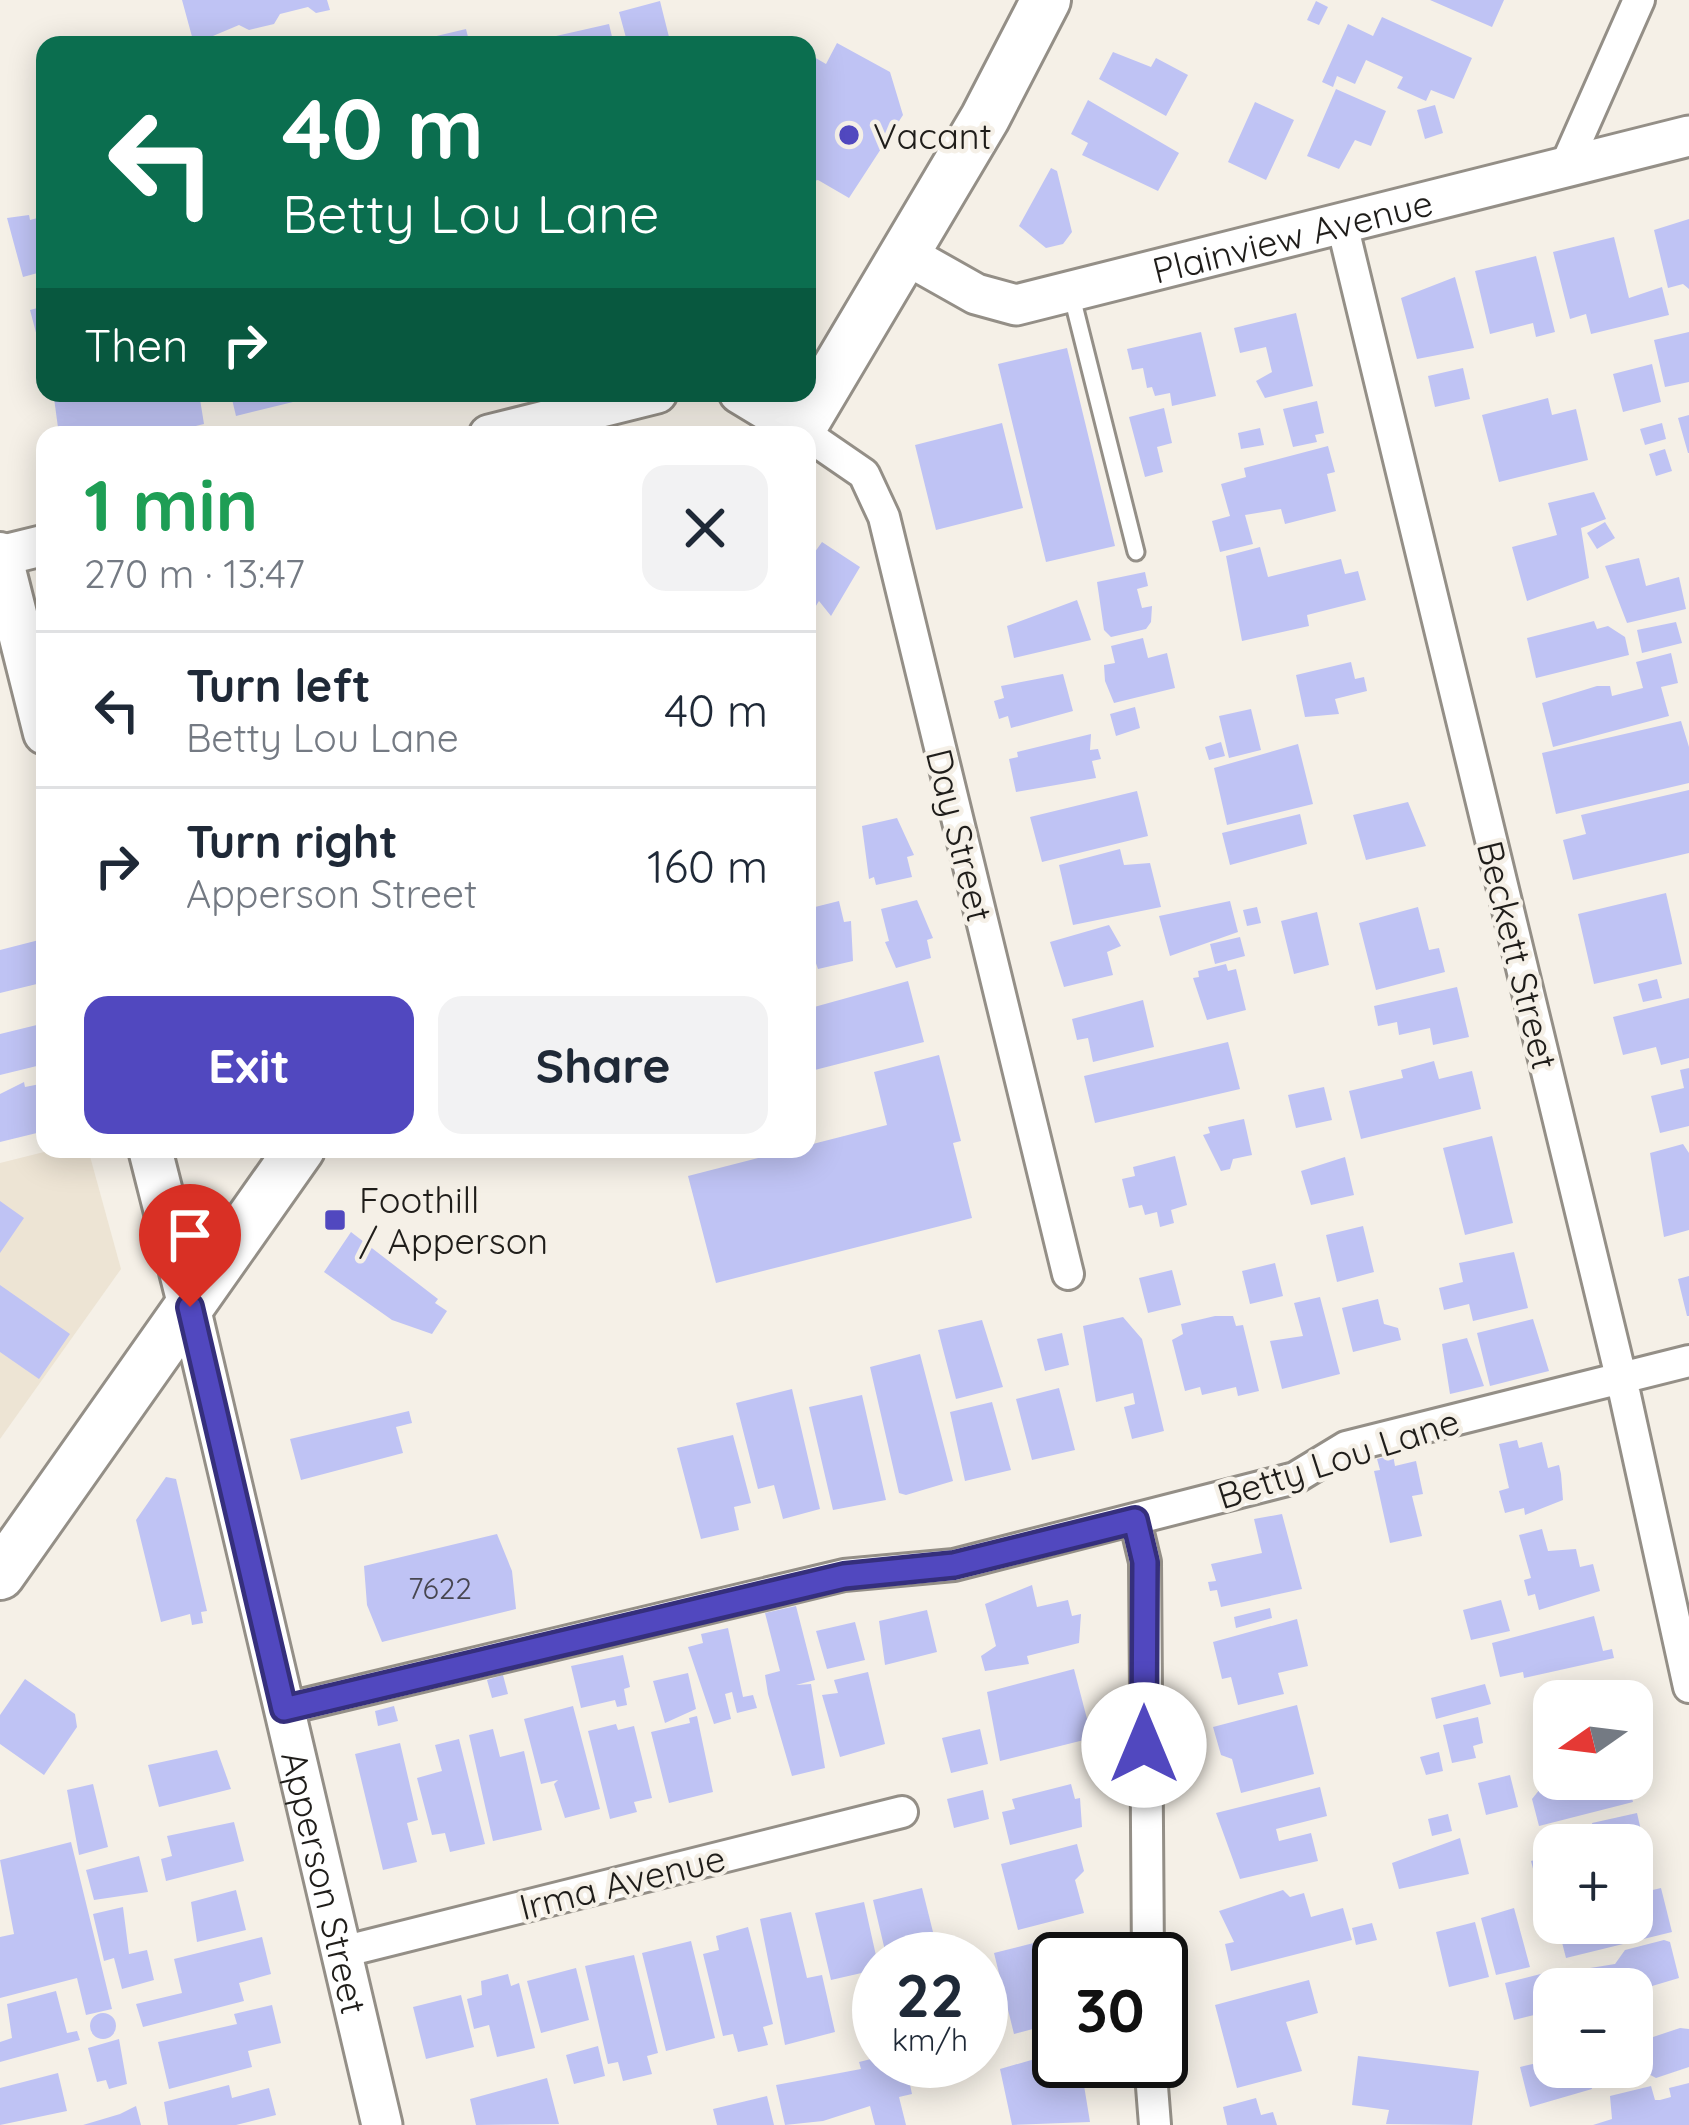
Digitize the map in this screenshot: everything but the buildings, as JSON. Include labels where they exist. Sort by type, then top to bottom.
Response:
[{"type":"main road","points":[[802,426],[905,254],[1046,0]]},
{"type":"main road","points":[[0,555],[36,697]]},
{"type":"main road","name":"Apperson Street","points":[[152,1158],[190,1307]]},
{"type":"main road","points":[[0,1575],[294,1158]]},
{"type":"street","points":[[1565,167],[1639,0]]},
{"type":"street","name":"Plainview Avenue","points":[[905,254],[999,304],[1071,292],[1689,136]]},
{"type":"street","name":"Beckett Street","points":[[1342,224],[1621,1378],[1689,1688]]},
{"type":"street","points":[[525,426],[621,402]]},
{"type":"street","points":[[753,402],[789,426]]},
{"type":"street","name":"Day Street","points":[[816,443],[864,474],[884,518],[1067,1274]]},
{"type":"street","points":[[0,555],[36,547]]},
{"type":"street","name":"Apperson Street","points":[[190,1307],[382,2125]]},
{"type":"street","name":"Betty Lou Lane","points":[[284,1709],[844,1576],[954,1565],[1295,1478],[1346,1447],[1689,1360]]},
{"type":"street","points":[[1135,1520],[1145,1562],[1148,1932]]},
{"type":"street","name":"Irma Avenue","points":[[342,1952],[902,1812]]},
{"type":"street","points":[[1152,2088],[1155,2125]]},
{"type":"lane","points":[[1071,292],[1136,552]]},
{"type":"shaded area","points":[[36,1154],[36,1158],[90,1158],[121,1269],[0,1439],[0,1163]]},
{"type":"place","name":"Vacant","points":[[849,135]]},
{"type":"place","name":"Foothill / Apperson","points":[[335,1220]]},
{"type":"route","points":[[190,1307],[284,1709],[844,1576],[954,1565],[1135,1520],[1145,1562],[1144,1745]]}]
